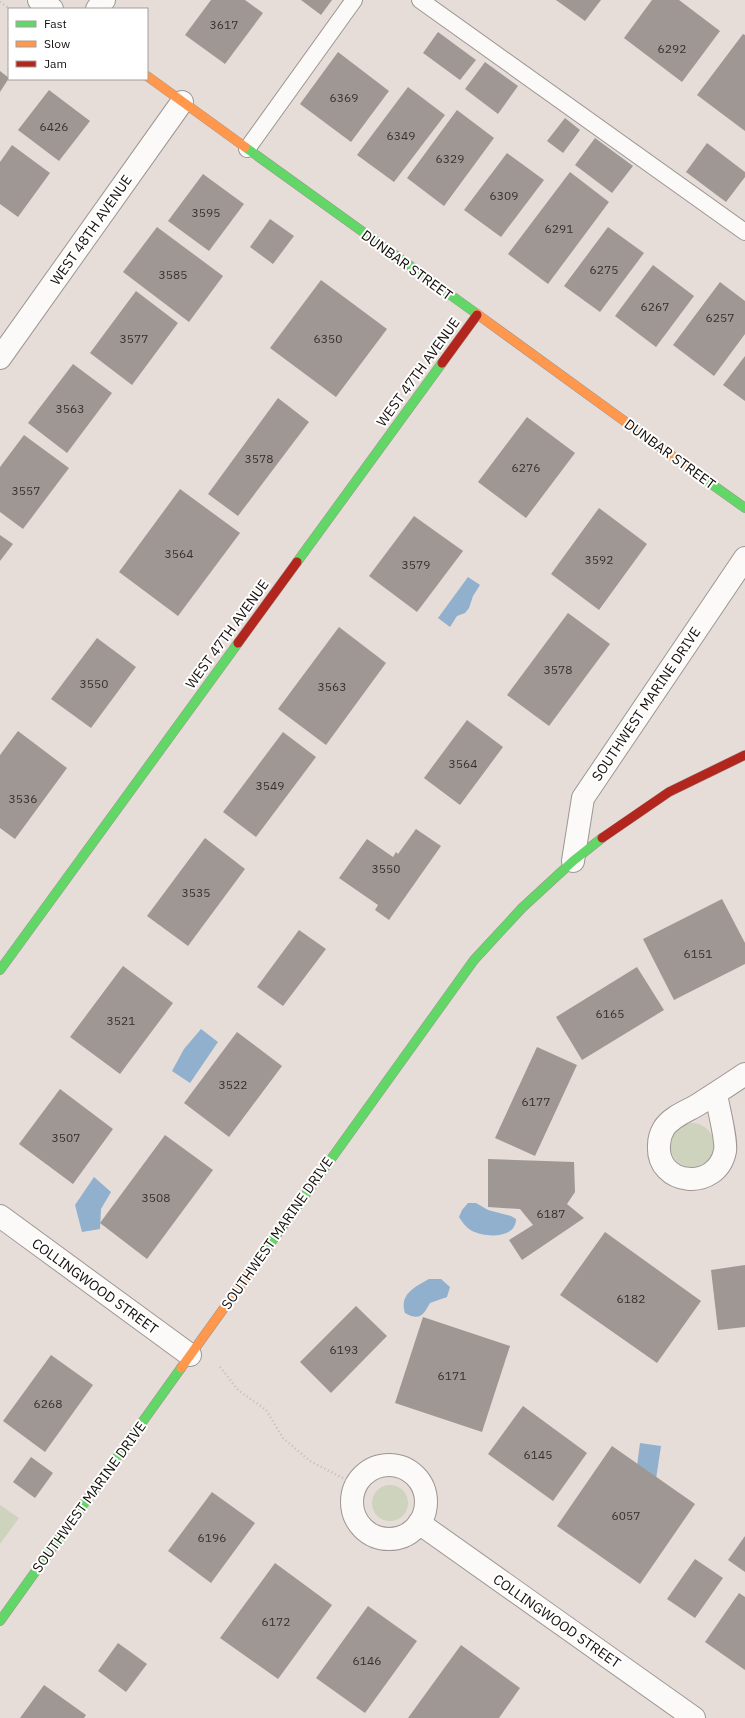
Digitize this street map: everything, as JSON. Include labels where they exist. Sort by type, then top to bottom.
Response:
[{"type":"street","points":[[39,0],[51,8]]},
{"type":"street","points":[[98,8],[104,0]]},
{"type":"street","name":"DUNBAR STREET","points":[[148,77],[745,508]]},
{"type":"street","name":"WEST 48TH AVENUE","points":[[0,358],[182,102]]},
{"type":"street","name":"WEST 47TH AVENUE","points":[[0,970],[477,315]]},
{"type":"street","name":"SOUTHWEST MARINE DRIVE","points":[[573,861],[582,798],[745,558]]},
{"type":"street","name":"SOUTHWEST MARINE DRIVE","points":[[0,1621],[385,1081],[474,960],[522,908],[573,861],[610,831],[669,792],[745,755]]},
{"type":"street","points":[[716,1094],[745,1074]]},
{"type":"street","name":"COLLINGWOOD STREET","points":[[0,1216],[190,1356]]},
{"type":"street","points":[[389,1465],[402,1467],[413,1474],[422,1485],[426,1498],[424,1511],[419,1523],[410,1532],[399,1537],[387,1539],[375,1536],[365,1530],[357,1521],[353,1509],[352,1497],[356,1485],[364,1474],[376,1468],[389,1465]]},
{"type":"street","name":"COLLINGWOOD STREET","points":[[419,1523],[694,1718]]},
{"type":"lane","points":[[247,149],[354,0]]},
{"type":"lane","points":[[420,0],[745,232]]},
{"type":"path","points":[[0,2],[9,8]]},
{"type":"path","points":[[220,1367],[238,1390],[266,1410],[283,1438],[310,1460],[356,1485]]},
{"type":"green space","points":[[688,1123],[696,1123],[701,1124],[708,1129],[713,1136],[713,1154],[708,1161],[701,1166],[688,1167],[680,1164],[673,1157],[670,1149],[670,1141],[673,1133],[680,1126]]},
{"type":"green space","points":[[390,1485],[403,1490],[408,1503],[403,1516],[390,1521],[377,1516],[372,1503],[377,1490]]},
{"type":"green space","points":[[0,1505],[19,1518],[0,1544]]},
{"type":"water","points":[[468,577],[480,585],[473,596],[469,608],[465,613],[457,616],[450,627],[438,618]]},
{"type":"water","points":[[201,1029],[218,1042],[190,1083],[172,1071],[184,1049]]},
{"type":"water","points":[[94,1177],[111,1192],[101,1209],[100,1229],[82,1232],[75,1205]]},
{"type":"water","points":[[468,1203],[476,1203],[488,1210],[511,1216],[516,1219],[515,1226],[505,1234],[490,1235],[475,1232],[466,1227],[459,1217],[462,1210]]},
{"type":"water","points":[[429,1279],[441,1279],[450,1287],[447,1297],[430,1303],[420,1316],[414,1317],[405,1313],[404,1301],[406,1296],[414,1288]]},
{"type":"water","points":[[640,1443],[661,1446],[654,1492],[634,1489]]},
{"type":"building","points":[[211,0],[245,0],[263,13],[225,64],[185,35]]},
{"type":"building","points":[[301,0],[332,0],[321,15]]},
{"type":"building","points":[[556,0],[601,0],[585,21]]},
{"type":"building","points":[[652,0],[679,0],[720,31],[682,82],[624,38]]},
{"type":"building","points":[[438,32],[476,60],[460,80],[423,53]]},
{"type":"building","points":[[743,34],[745,35],[745,131],[697,95]]},
{"type":"building","points":[[338,52],[389,91],[351,142],[300,104]]},
{"type":"building","points":[[485,62],[518,86],[498,114],[465,89]]},
{"type":"building","points":[[0,71],[8,77],[8,80],[0,92]]},
{"type":"building","points":[[408,87],[445,115],[394,182],[357,155]]},
{"type":"building","points":[[49,90],[90,121],[59,161],[18,130]]},
{"type":"building","points":[[457,110],[494,138],[444,206],[407,178]]},
{"type":"building","points":[[565,118],[580,130],[563,153],[547,141]]},
{"type":"building","points":[[595,138],[633,166],[612,193],[575,165]]},
{"type":"building","points":[[707,143],[745,172],[745,177],[726,202],[686,172]]},
{"type":"building","points":[[12,145],[50,173],[18,217],[0,204],[0,162]]},
{"type":"building","points":[[507,153],[544,180],[501,237],[464,210]]},
{"type":"building","points":[[570,172],[609,202],[548,284],[508,254]]},
{"type":"building","points":[[203,174],[244,204],[209,251],[168,221]]},
{"type":"building","points":[[270,219],[294,236],[273,264],[250,247]]},
{"type":"building","points":[[157,227],[223,276],[189,322],[123,272]]},
{"type":"building","points":[[608,227],[644,253],[600,312],[564,286]]},
{"type":"building","points":[[653,265],[694,296],[656,347],[615,316]]},
{"type":"building","points":[[321,280],[387,329],[336,397],[270,348]]},
{"type":"building","points":[[720,282],[745,301],[745,334],[714,376],[673,345]]},
{"type":"building","points":[[136,291],[178,323],[132,385],[90,353]]},
{"type":"building","points":[[745,356],[745,401],[723,385]]},
{"type":"building","points":[[73,364],[112,393],[67,453],[28,423]]},
{"type":"building","points":[[278,398],[309,422],[238,516],[208,494]]},
{"type":"building","points":[[527,417],[575,453],[526,518],[478,482]]},
{"type":"building","points":[[24,435],[69,468],[23,529],[0,512],[0,467]]},
{"type":"building","points":[[180,489],[240,533],[178,616],[119,572]]},
{"type":"building","points":[[599,508],[647,544],[599,610],[551,574]]},
{"type":"building","points":[[414,516],[463,551],[417,612],[369,576]]},
{"type":"building","points":[[0,535],[13,544],[0,561]]},
{"type":"building","points":[[568,613],[610,644],[549,726],[507,695]]},
{"type":"building","points":[[339,627],[386,663],[326,745],[278,709]]},
{"type":"building","points":[[97,638],[136,667],[91,728],[51,699]]},
{"type":"building","points":[[467,720],[503,747],[460,805],[424,778]]},
{"type":"building","points":[[18,731],[67,768],[15,839],[0,828],[0,755]]},
{"type":"building","points":[[283,732],[316,757],[256,837],[223,812]]},
{"type":"building","points":[[416,829],[441,846],[389,920],[375,910],[378,905],[339,878],[367,839],[393,857],[396,852],[398,854]]},
{"type":"building","points":[[205,838],[245,869],[188,946],[147,916]]},
{"type":"building","points":[[722,899],[745,943],[745,964],[674,1000],[643,939]]},
{"type":"building","points":[[299,930],[326,949],[283,1006],[257,987]]},
{"type":"building","points":[[123,966],[173,1003],[120,1074],[70,1037]]},
{"type":"building","points":[[637,967],[664,1010],[582,1060],[556,1017]]},
{"type":"building","points":[[237,1032],[282,1066],[229,1137],[184,1103]]},
{"type":"building","points":[[537,1047],[577,1065],[535,1156],[495,1138]]},
{"type":"building","points":[[60,1089],[113,1129],[73,1184],[19,1144]]},
{"type":"building","points":[[165,1135],[213,1170],[147,1259],[100,1223]]},
{"type":"building","points":[[488,1159],[574,1162],[575,1192],[567,1204],[584,1218],[522,1260],[509,1240],[533,1225],[520,1209],[488,1207]]},
{"type":"building","points":[[605,1232],[701,1301],[657,1363],[560,1295]]},
{"type":"building","points":[[745,1265],[745,1327],[718,1330],[711,1270]]},
{"type":"building","points":[[356,1306],[387,1336],[331,1393],[300,1362]]},
{"type":"building","points":[[423,1317],[510,1346],[482,1432],[395,1403]]},
{"type":"building","points":[[51,1355],[93,1385],[45,1452],[3,1421]]},
{"type":"building","points":[[523,1406],[587,1453],[553,1501],[488,1454]]},
{"type":"building","points":[[612,1446],[695,1504],[640,1584],[557,1526]]},
{"type":"building","points":[[31,1457],[53,1473],[35,1498],[13,1482]]},
{"type":"building","points":[[212,1492],[255,1523],[211,1583],[168,1551]]},
{"type":"building","points":[[745,1536],[745,1572],[728,1560]]},
{"type":"building","points":[[695,1559],[723,1578],[695,1618],[667,1599]]},
{"type":"building","points":[[275,1563],[332,1605],[278,1679],[220,1638]]},
{"type":"building","points":[[739,1593],[745,1597],[745,1670],[705,1642]]},
{"type":"building","points":[[368,1606],[417,1641],[365,1713],[316,1678]]},
{"type":"building","points":[[118,1643],[147,1664],[126,1692],[98,1671]]},
{"type":"building","points":[[461,1645],[520,1688],[499,1718],[408,1718]]},
{"type":"building","points":[[44,1685],[86,1715],[84,1718],[20,1718]]},
{"type":"traffic: fast","points":[[245,147],[477,314]]},
{"type":"traffic: fast","points":[[297,562],[442,363]]},
{"type":"traffic: fast","points":[[689,468],[745,508]]},
{"type":"traffic: fast","points":[[0,970],[238,643]]},
{"type":"traffic: fast","points":[[252,1269],[474,960],[522,908],[573,861],[602,838]]},
{"type":"traffic: fast","points":[[0,1621],[181,1368]]},
{"type":"traffic: slow","points":[[148,77],[245,147]]},
{"type":"traffic: slow","points":[[477,314],[689,468]]},
{"type":"traffic: slow","points":[[181,1368],[252,1269]]},
{"type":"traffic: jam","points":[[442,363],[477,315]]},
{"type":"traffic: jam","points":[[238,643],[297,562]]},
{"type":"traffic: jam","points":[[602,838],[669,792],[745,755]]}]
